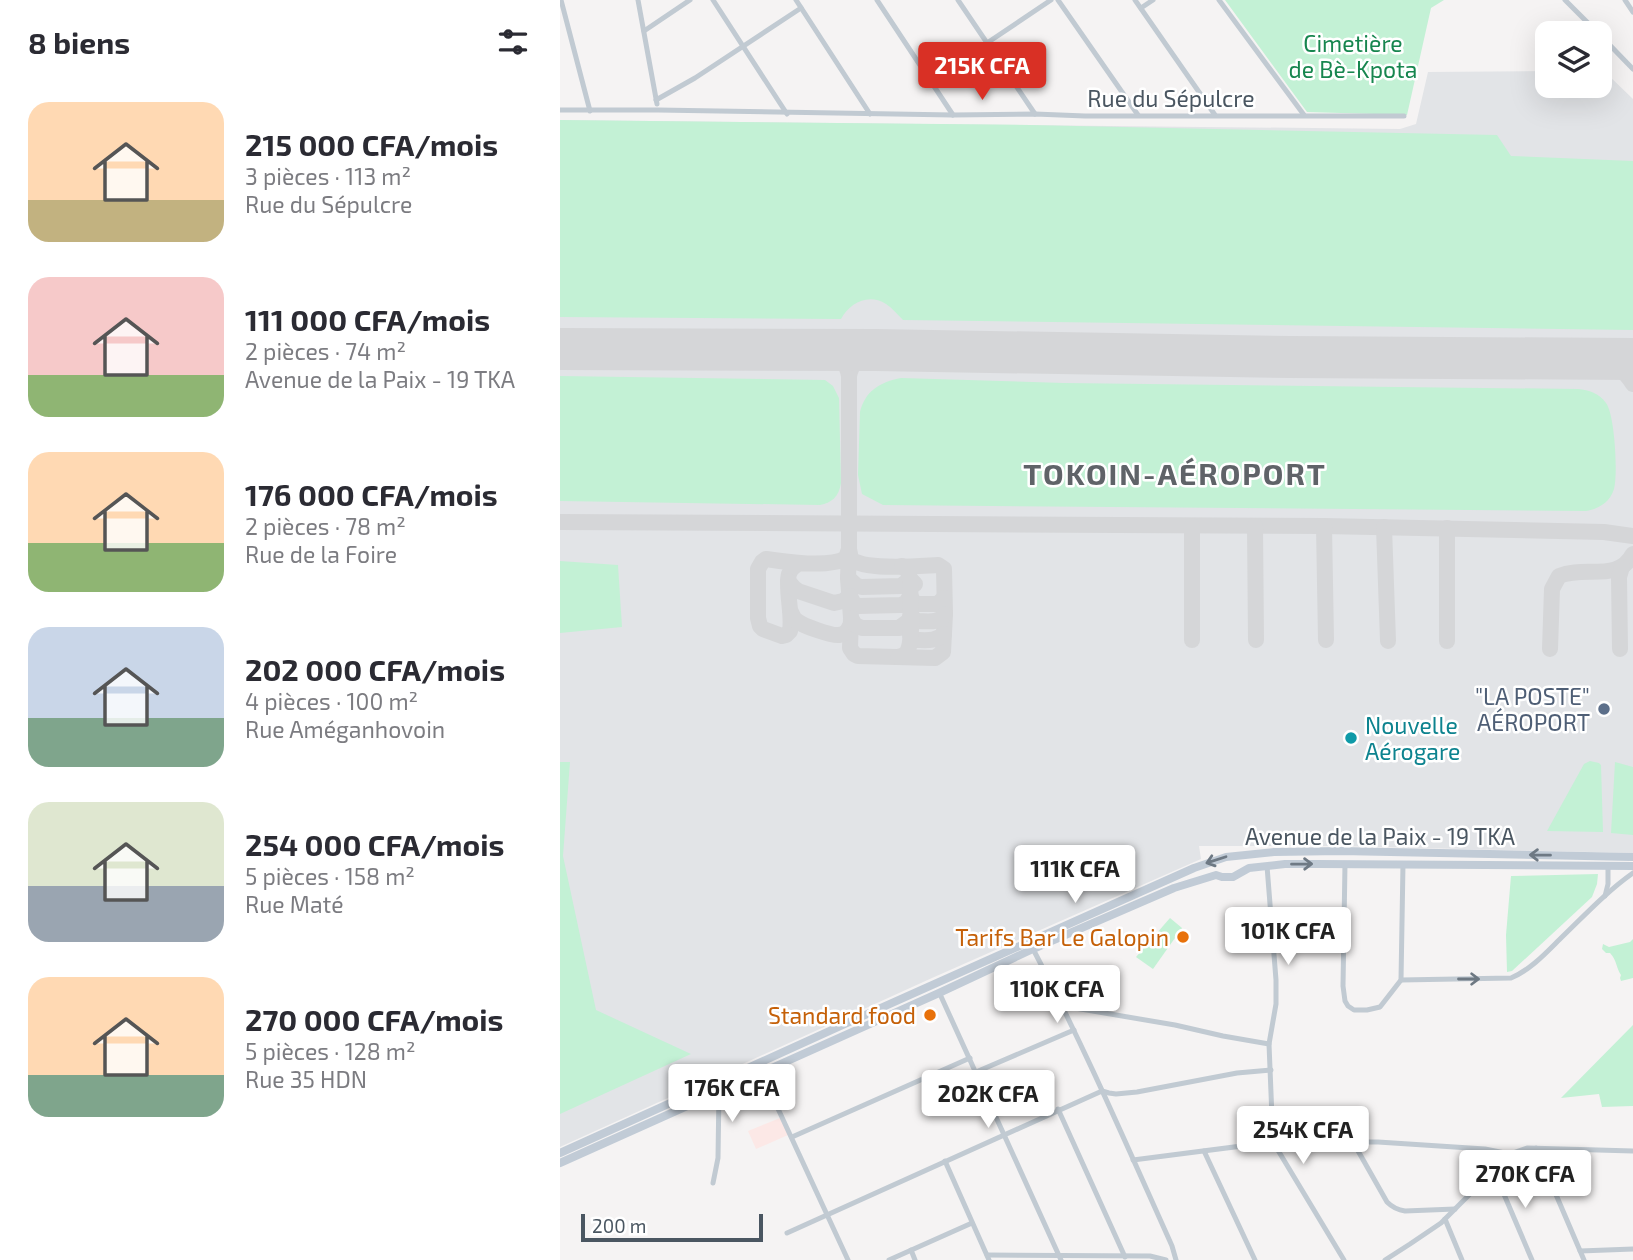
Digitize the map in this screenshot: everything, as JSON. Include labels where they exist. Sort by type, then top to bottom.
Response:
[{"type":"main road","name":"Avenue de la Paix - 19 TKA","points":[[718,1087],[794,1046],[1226,856],[1266,852],[1341,852],[1633,857]]},
{"type":"main road","name":"Avenue de la Paix - 19 TKA","points":[[560,1153],[718,1087],[761,1072],[1174,888],[1216,875],[1233,877],[1249,868],[1267,866],[1345,863],[1633,866]]},
{"type":"main road","points":[[794,1046],[799,1055]]},
{"type":"main road","points":[[560,1163],[718,1087]]},
{"type":"street","points":[[561,0],[590,111]]},
{"type":"street","points":[[638,0],[658,110]]},
{"type":"street","points":[[645,31],[690,0]]},
{"type":"street","points":[[713,0],[787,114]]},
{"type":"street","points":[[796,0],[870,114]]},
{"type":"street","points":[[877,0],[953,116]]},
{"type":"street","points":[[958,0],[1035,114]]},
{"type":"street","points":[[987,43],[1051,0]]},
{"type":"street","points":[[1058,0],[1138,116]]},
{"type":"street","points":[[1135,0],[1215,115]]},
{"type":"street","points":[[1141,8],[1153,0]]},
{"type":"street","points":[[1219,0],[1304,115]]},
{"type":"street","points":[[1565,0],[1586,21]]},
{"type":"street","points":[[1626,0],[1633,12]]},
{"type":"street","points":[[656,100],[695,78],[802,8]]},
{"type":"street","points":[[1612,47],[1633,69]]},
{"type":"street","name":"Rue du Sépulcre","points":[[560,110],[953,116],[1404,116]]},
{"type":"street","points":[[1345,863],[1343,986],[1345,1001],[1354,1010],[1376,1009],[1401,980],[1404,864]]},
{"type":"street","points":[[1605,896],[1608,865]]},
{"type":"street","points":[[1267,866],[1276,980],[1276,1004],[1269,1044],[1273,1142],[1344,1260]]},
{"type":"street","points":[[1401,980],[1511,978],[1524,972],[1633,873]]},
{"type":"street","points":[[1033,949],[1063,1006],[1176,1260]]},
{"type":"street","points":[[935,983],[1061,1258]]},
{"type":"street","points":[[1063,1006],[1269,1044]]},
{"type":"street","points":[[976,1072],[1074,1030]]},
{"type":"street","points":[[792,1137],[970,1058]]},
{"type":"street","points":[[788,1233],[1102,1091],[1116,1094],[1137,1092],[1237,1073],[1271,1070]]},
{"type":"street","points":[[761,1072],[848,1260]]},
{"type":"street","points":[[713,1183],[718,1158],[718,1087]]},
{"type":"street","points":[[1058,1110],[1125,1256]]},
{"type":"street","points":[[1133,1160],[1273,1142]]},
{"type":"street","points":[[1455,1209],[1405,1211],[1392,1207],[1353,1142],[1485,1149],[1510,1154]]},
{"type":"street","points":[[1385,1260],[1445,1219],[1510,1154],[1527,1148],[1633,1151]]},
{"type":"street","points":[[1536,1149],[1584,1260]]},
{"type":"street","points":[[1204,1151],[1255,1260]]},
{"type":"street","points":[[945,1161],[988,1258],[1150,1256],[1166,1260]]},
{"type":"street","points":[[1493,1171],[1532,1260]]},
{"type":"street","points":[[1445,1219],[1462,1260]]},
{"type":"street","points":[[889,1260],[972,1223]]},
{"type":"street","points":[[1580,1251],[1633,1249]]},
{"type":"street","points":[[911,1250],[915,1260]]},
{"type":"shaded area","points":[[1535,71],[1535,98],[1612,98],[1612,79],[1633,99],[1633,853],[1337,846],[1199,846],[1201,859],[560,1147],[560,120],[1400,129],[1416,124],[1428,72]]},
{"type":"shaded area","points":[[780,1118],[788,1135],[756,1149],[748,1131]]},
{"type":"green space","name":"Cimetière de Bè-Kpota","points":[[1225,0],[1444,0],[1431,8],[1407,115],[1307,112]]},
{"type":"green space","points":[[560,120],[1030,125],[1497,135],[1511,156],[1633,161],[1633,330],[903,320],[886,304],[873,299],[854,304],[841,319],[560,317]]},
{"type":"green space","points":[[560,376],[825,380],[833,386],[839,398],[839,492],[831,501],[820,505],[560,501]]},
{"type":"green space","points":[[901,378],[1064,383],[1582,389],[1600,397],[1609,410],[1615,445],[1614,489],[1600,507],[1586,511],[883,505],[862,494],[858,475],[860,412],[866,398],[874,389]]},
{"type":"green space","points":[[560,561],[618,565],[622,627],[560,633]]},
{"type":"green space","points":[[1590,761],[1601,765],[1603,832],[1547,831],[1584,764]]},
{"type":"green space","points":[[560,762],[570,762],[563,856],[596,1010],[691,1054],[560,1114]]},
{"type":"green space","points":[[1615,762],[1633,767],[1633,835],[1611,833]]},
{"type":"green space","points":[[1598,874],[1592,897],[1512,971],[1507,972],[1506,935],[1511,876]]},
{"type":"green space","points":[[1170,918],[1182,928],[1153,969],[1136,957]]},
{"type":"green space","points":[[1633,939],[1633,978],[1621,981],[1614,958],[1602,949],[1603,944],[1609,947]]},
{"type":"green space","points":[[1633,1025],[1633,1106],[1602,1107],[1599,1094],[1561,1098]]},
{"type":"taxiway","points":[[828,351],[842,360],[849,376],[858,359],[876,350]]},
{"type":"taxiway","points":[[1594,359],[1616,367],[1633,384]]},
{"type":"taxiway","points":[[801,563],[792,568],[788,580],[790,631],[782,636],[763,629],[758,618],[758,569],[762,562],[766,559],[829,563],[846,558],[849,549],[851,559],[858,563],[893,567],[938,565],[944,569],[943,652],[935,658],[858,656],[850,648],[848,578],[849,549],[849,376]]},
{"type":"taxiway","points":[[560,522],[1324,526],[1604,532],[1633,536]]},
{"type":"taxiway","points":[[1192,526],[1192,640]]},
{"type":"taxiway","points":[[1255,526],[1256,640]]},
{"type":"taxiway","points":[[1324,526],[1326,640]]},
{"type":"taxiway","points":[[1384,527],[1388,641]]},
{"type":"taxiway","points":[[1447,528],[1447,641]]},
{"type":"taxiway","points":[[1550,649],[1552,589],[1559,576],[1610,571],[1627,563],[1633,554]]},
{"type":"taxiway","points":[[898,657],[907,652],[911,628],[910,579],[908,571],[902,566]]},
{"type":"taxiway","points":[[1620,649],[1619,577],[1622,567]]},
{"type":"taxiway","points":[[848,578],[862,587],[901,586],[910,579],[915,584]]},
{"type":"taxiway","points":[[788,581],[798,591],[834,603],[850,596],[858,606],[901,605],[906,603],[910,596]]},
{"type":"taxiway","points":[[910,596],[915,604],[938,604],[944,598]]},
{"type":"taxiway","points":[[791,612],[800,623],[830,634],[843,634],[851,624]]},
{"type":"taxiway","points":[[910,616],[917,621],[932,621],[945,614]]},
{"type":"taxiway","points":[[851,618],[855,625],[862,628],[899,628],[910,620]]},
{"type":"taxiway","points":[[910,635],[915,640],[926,640],[944,634]]},
{"type":"runway","points":[[560,349],[1633,359]]},
{"type":"place","name":"\"LA POSTE\" AÉROPORT","points":[[1604,709]]},
{"type":"place","name":"Nouvelle Aérogare","points":[[1351,738]]},
{"type":"place","name":"Tarifs Bar Le Galopin","points":[[1183,937]]},
{"type":"place","name":"Standard food","points":[[930,1015]]},
{"type":"district","name":"TOKOIN-AÉROPORT","points":[[1175,473]]}]
